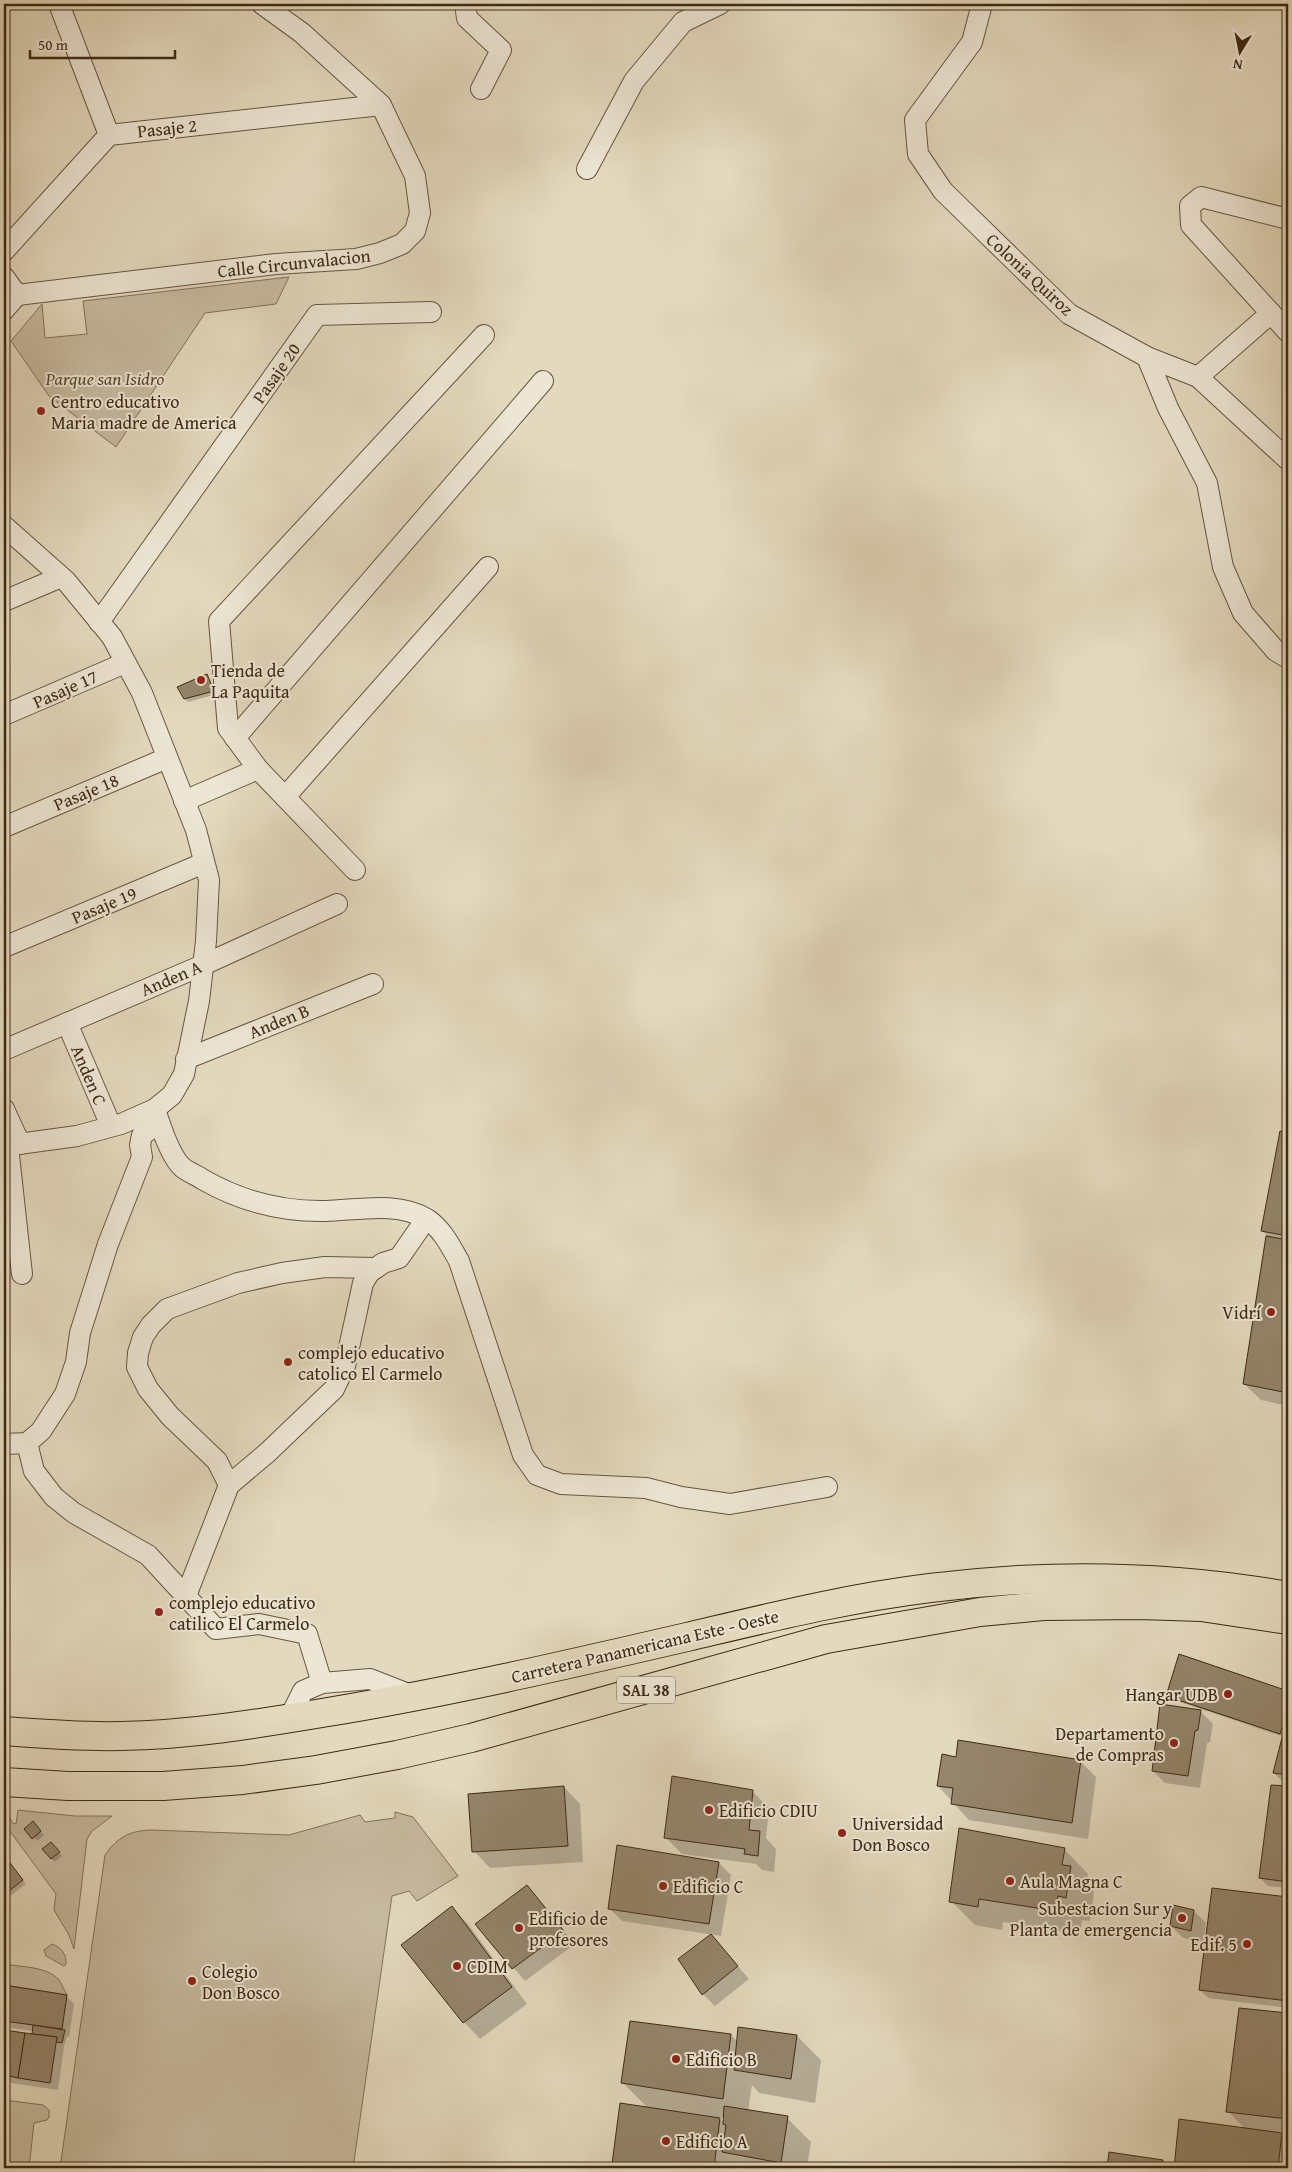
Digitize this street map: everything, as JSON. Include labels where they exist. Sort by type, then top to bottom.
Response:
[{"type":"highway","name":"Carretera Panamericana Este - Oeste","points":[[4,1732],[122,1736],[196,1732],[289,1719],[418,1698],[781,1614],[863,1598],[1000,1580],[1120,1578],[1170,1580],[1288,1596]]},
{"type":"highway","name":"Carretera Panamericana Este - Oeste","points":[[4,1782],[68,1786],[163,1786],[243,1780],[316,1770],[397,1755],[471,1738],[826,1639],[980,1612],[1042,1606],[1140,1605],[1201,1607],[1288,1620]]},
{"type":"street","points":[[4,251],[109,135],[58,4]]},
{"type":"street","name":"Calle Circunvalacion","points":[[17,295],[276,264],[356,258],[380,253],[402,244],[415,231],[420,213],[415,176],[381,105],[302,33],[262,4]]},
{"type":"street","points":[[465,4],[467,18],[501,50],[481,89]]},
{"type":"street","points":[[587,169],[634,81],[683,22],[720,4]]},
{"type":"street","name":"Colonia Quiroz","points":[[982,4],[972,42],[915,120],[918,154],[943,191],[1068,314],[1147,357],[1198,377]]},
{"type":"street","name":"Pasaje 2","points":[[109,135],[381,105]]},
{"type":"street","points":[[1288,219],[1201,197],[1190,206],[1192,225],[1288,332]]},
{"type":"street","points":[[4,277],[17,295],[4,310]]},
{"type":"street","name":"Pasaje 20","points":[[99,622],[317,315],[431,312]]},
{"type":"street","points":[[1271,313],[1198,377],[1288,460]]},
{"type":"street","points":[[355,870],[258,769],[228,728],[218,621],[484,335]]},
{"type":"street","points":[[1147,357],[1168,408],[1207,483],[1222,567],[1243,612],[1276,651],[1288,658]]},
{"type":"street","points":[[235,738],[543,381]]},
{"type":"street","points":[[4,526],[61,577],[112,637],[142,693],[196,830],[209,880],[204,964],[199,1001],[184,1074],[172,1096],[142,1135],[140,1145],[142,1157],[108,1244],[80,1333],[76,1362],[65,1394],[41,1431],[27,1443],[4,1444]]},
{"type":"street","points":[[285,797],[488,567]]},
{"type":"street","points":[[4,601],[61,577]]},
{"type":"street","name":"Pasaje 17","points":[[4,715],[125,662]]},
{"type":"street","name":"Pasaje 18","points":[[4,827],[167,758]]},
{"type":"street","points":[[184,801],[258,769]]},
{"type":"street","name":"Pasaje 19","points":[[4,947],[204,863]]},
{"type":"street","name":"Anden A","points":[[4,1050],[204,964],[337,904]]},
{"type":"street","name":"Anden B","points":[[186,1059],[372,984]]},
{"type":"street","name":"Anden C","points":[[67,1023],[111,1126]]},
{"type":"street","points":[[4,1109],[11,1145],[22,1274]]},
{"type":"street","points":[[11,1145],[77,1136],[157,1116]]},
{"type":"street","points":[[157,1116],[171,1150],[182,1167],[218,1188],[243,1199],[288,1209],[324,1211],[394,1208],[426,1219],[446,1237],[459,1260],[523,1455],[537,1475],[561,1484],[646,1488],[681,1497],[730,1504],[826,1487]]},
{"type":"street","points":[[186,1596],[229,1485],[267,1453],[334,1389],[345,1366],[363,1284],[370,1272],[383,1263],[399,1258],[426,1219]]},
{"type":"street","points":[[229,1485],[217,1461],[170,1416],[148,1389],[137,1367],[138,1353],[143,1337],[151,1325],[167,1309],[238,1283],[325,1267],[376,1268]]},
{"type":"street","points":[[27,1443],[34,1471],[54,1497],[74,1513],[148,1555],[216,1629],[259,1624],[307,1634],[322,1683]]},
{"type":"street","points":[[289,1719],[302,1691],[322,1683],[370,1679],[418,1698]]},
{"type":"green space","name":"Parque san Isidro","points":[[289,277],[276,304],[205,313],[116,447],[49,396],[11,341],[42,304],[45,338],[87,334],[83,301]]},
{"type":"green space","points":[[4,1810],[13,1823],[16,1824],[18,1810],[75,1816],[112,1816],[92,1831],[87,1839],[74,1949],[69,1935],[54,1910],[56,1894],[4,1823]]},
{"type":"green space","name":"Colegio Don Bosco","points":[[395,1812],[413,1817],[458,1876],[417,1901],[409,1891],[392,1896],[353,2168],[60,2168],[105,1855],[119,1839],[136,1832],[151,1830],[289,1835],[360,1815],[365,1822],[395,1818]]},
{"type":"green space","points":[[52,1944],[63,1952],[66,1961],[64,1966],[46,1956],[44,1950]]},
{"type":"green space","points":[[4,1964],[48,1972],[59,1980],[67,1995],[4,1985]]},
{"type":"green space","points":[[4,2100],[43,2105],[49,2110],[47,2120],[34,2123],[29,2168],[4,2168]]},
{"type":"building","name":"Tienda de La Paquita","points":[[207,674],[214,691],[184,699],[177,687]]},
{"type":"building","points":[[1280,1131],[1288,1133],[1288,1236],[1261,1231]]},
{"type":"building","name":"Vidrí","points":[[1266,1236],[1288,1240],[1288,1393],[1243,1384]]},
{"type":"building","name":"Hangar UDB","points":[[1179,1654],[1288,1691],[1288,1709],[1280,1734],[1166,1696]]},
{"type":"building","name":"Departamento de Compras","points":[[1160,1704],[1201,1710],[1198,1730],[1195,1731],[1188,1776],[1152,1771]]},
{"type":"building","points":[[1285,1726],[1288,1727],[1288,1775],[1273,1773]]},
{"type":"building","points":[[958,1740],[1081,1760],[1072,1823],[951,1804],[953,1788],[937,1786],[942,1754],[956,1757]]},
{"type":"building","name":"Edificio CDIU","points":[[672,1776],[753,1790],[749,1830],[760,1831],[758,1856],[744,1854],[745,1849],[664,1838]]},
{"type":"building","points":[[1271,1785],[1288,1786],[1288,1882],[1259,1878]]},
{"type":"building","points":[[564,1786],[568,1846],[472,1852],[468,1794]]},
{"type":"building","points":[[33,1821],[41,1831],[32,1839],[24,1829]]},
{"type":"building","name":"Aula Magna C","points":[[959,1828],[1065,1848],[1062,1865],[1071,1866],[1066,1898],[1058,1896],[1056,1911],[979,1899],[978,1907],[949,1902]]},
{"type":"building","points":[[51,1842],[60,1852],[51,1859],[42,1849]]},
{"type":"building","name":"Edificio C","points":[[617,1845],[719,1862],[709,1924],[608,1909]]},
{"type":"building","points":[[4,1855],[23,1880],[4,1895]]},
{"type":"building","name":"Edificio de profesores","points":[[527,1885],[564,1931],[512,1969],[475,1924]]},
{"type":"building","name":"Edif. 5","points":[[1212,1888],[1288,1897],[1288,2001],[1199,1990]]},
{"type":"building","name":"Subestacion Sur y Planta de emergencia","points":[[1173,1905],[1194,1910],[1191,1931],[1170,1926]]},
{"type":"building","name":"CDIM","points":[[452,1906],[512,1987],[463,2023],[401,1945]]},
{"type":"building","points":[[711,1934],[738,1966],[702,1995],[678,1959]]},
{"type":"building","points":[[4,1985],[67,1995],[62,2029],[4,2021]]},
{"type":"building","points":[[1239,2008],[1288,2013],[1288,2119],[1226,2112]]},
{"type":"building","name":"Edificio B","points":[[630,2021],[731,2034],[723,2099],[621,2083]]},
{"type":"building","points":[[33,2025],[65,2030],[62,2043],[56,2042],[57,2037],[32,2034]]},
{"type":"building","points":[[738,2027],[797,2035],[791,2079],[734,2070]]},
{"type":"building","points":[[4,2030],[25,2033],[18,2078],[4,2075]]},
{"type":"building","points":[[25,2033],[57,2037],[50,2083],[18,2078]]},
{"type":"building","name":"Edificio A","points":[[620,2103],[720,2118],[714,2168],[637,2168],[612,2164]]},
{"type":"building","points":[[724,2106],[788,2116],[781,2163],[722,2152],[726,2125],[723,2124]]},
{"type":"building","points":[[1179,2119],[1282,2133],[1278,2168],[1174,2168]]},
{"type":"building","points":[[1109,2152],[1163,2160],[1162,2168],[1107,2168]]},
{"type":"place","name":"Centro educativo Maria madre de America","points":[[41,411]]},
{"type":"place","name":"Tienda de La Paquita","points":[[201,680]]},
{"type":"place","name":"Vidrí","points":[[1271,1312]]},
{"type":"place","name":"complejo educativo catolico El Carmelo","points":[[288,1362]]},
{"type":"place","name":"complejo educativo catilico El Carmelo","points":[[159,1612]]},
{"type":"place","name":"Hangar UDB","points":[[1228,1694]]},
{"type":"place","name":"Departamento de Compras","points":[[1174,1743]]},
{"type":"place","name":"Edificio CDIU","points":[[709,1810]]},
{"type":"place","name":"Universidad Don Bosco","points":[[842,1833]]},
{"type":"place","name":"Aula Magna C","points":[[1010,1881]]},
{"type":"place","name":"Edificio C","points":[[663,1886]]},
{"type":"place","name":"Subestacion Sur y Planta de emergencia","points":[[1182,1918]]},
{"type":"place","name":"Edificio de profesores","points":[[519,1928]]},
{"type":"place","name":"Edif. 5","points":[[1247,1944]]},
{"type":"place","name":"CDIM","points":[[457,1966]]},
{"type":"place","name":"Colegio Don Bosco","points":[[192,1981]]},
{"type":"place","name":"Edificio B","points":[[676,2059]]},
{"type":"place","name":"Edificio A","points":[[666,2141]]}]
